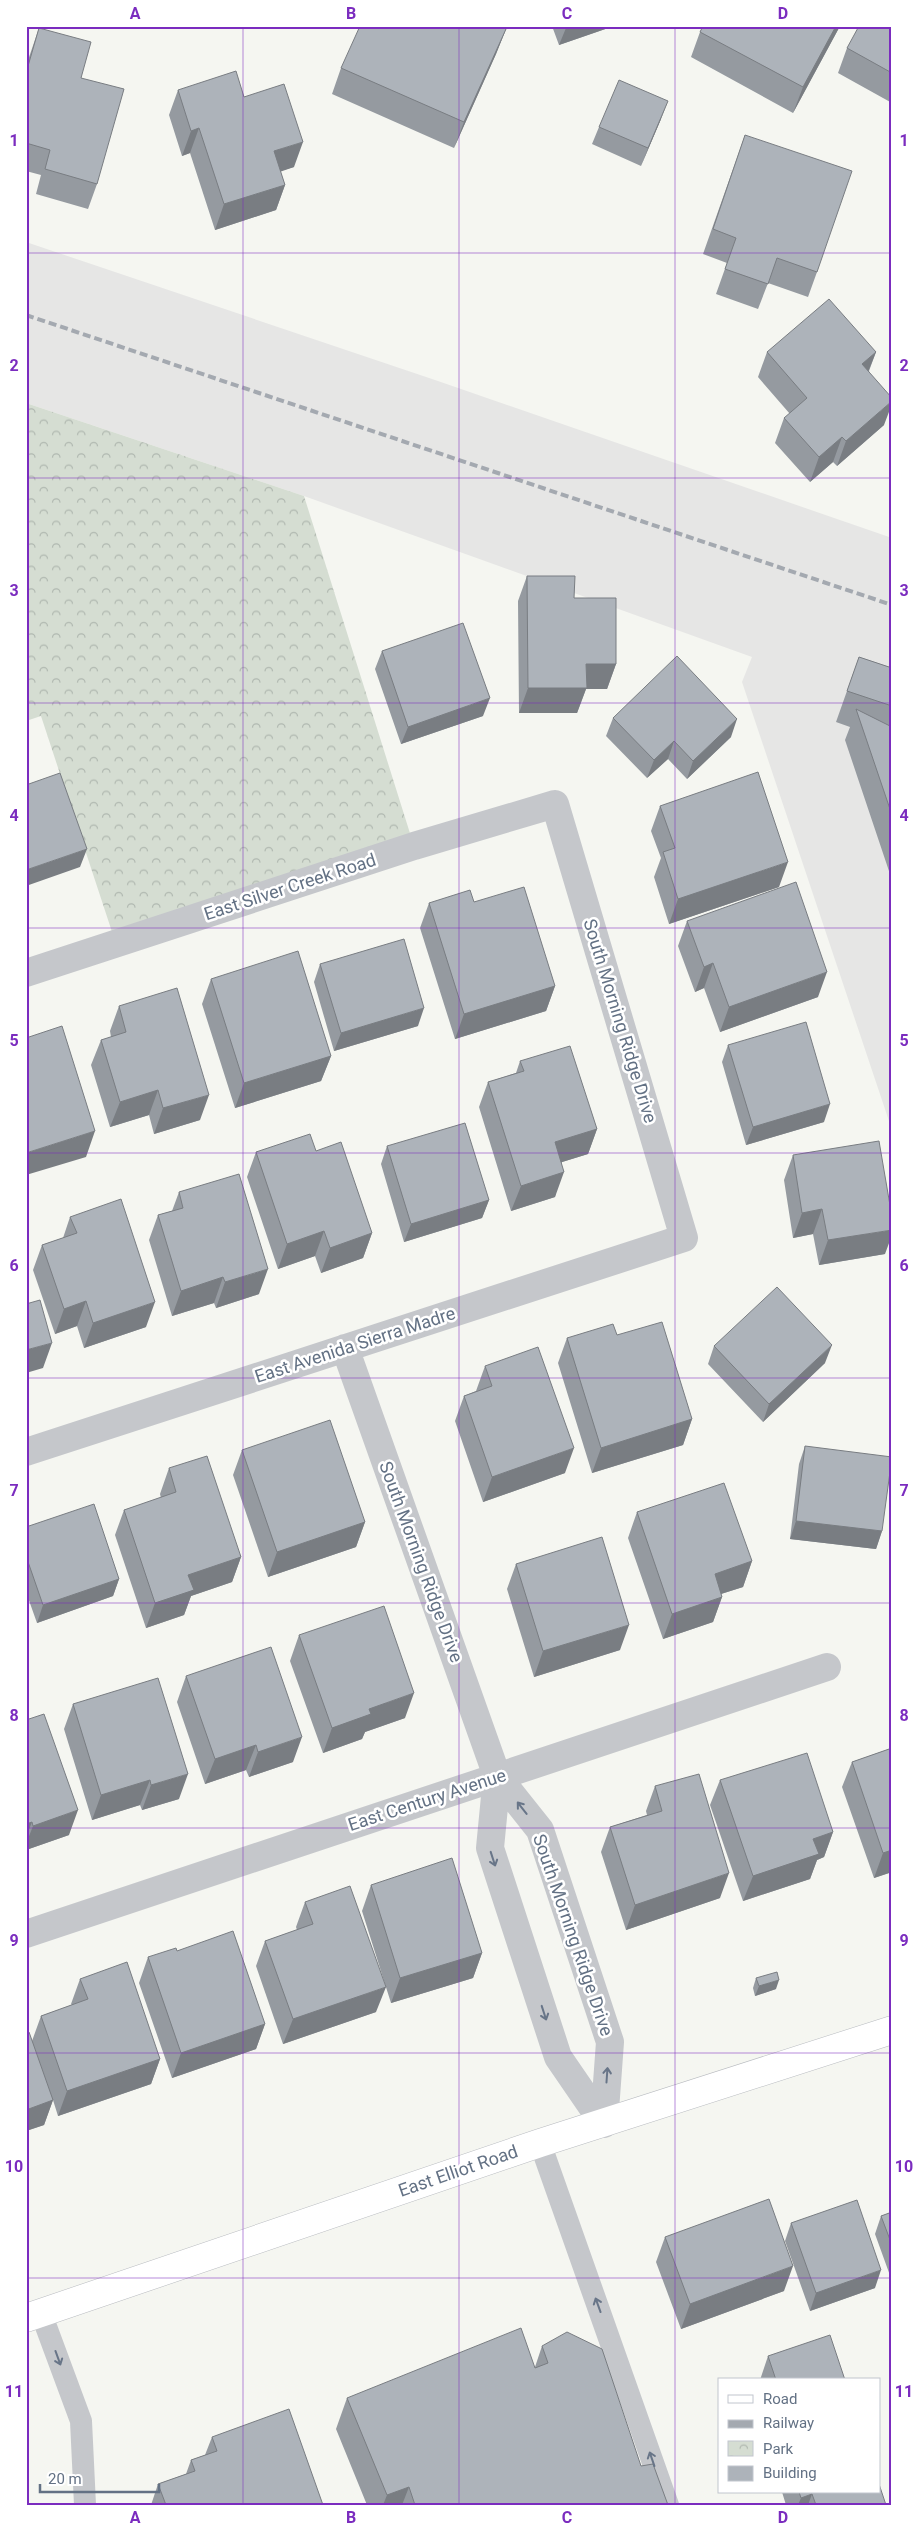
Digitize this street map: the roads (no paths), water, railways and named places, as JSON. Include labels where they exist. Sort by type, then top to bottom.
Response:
[{"type":"main road","name":"East Elliot Road","points":[[34,2315],[540,2143],[892,2030]]},
{"type":"street","name":"East Silver Creek Road","points":[[26,973],[414,846],[555,804]]},
{"type":"street","name":"South Morning Ridge Drive","points":[[555,804],[684,1238]]},
{"type":"street","name":"East Avenida Sierra Madre","points":[[26,1452],[684,1238]]},
{"type":"street","name":"South Morning Ridge Drive","points":[[345,1348],[497,1776],[540,1830],[610,2042],[604,2124]]},
{"type":"street","name":"East Century Avenue","points":[[26,1934],[827,1667]]},
{"type":"street","name":"South Morning Ridge Drive","points":[[497,1776],[490,1848],[558,2057],[604,2124]]},
{"type":"lane","points":[[540,2143],[668,2505]]},
{"type":"lane","points":[[34,2315],[81,2421],[85,2505]]},
{"type":"railway","points":[[26,315],[892,605]]}]
